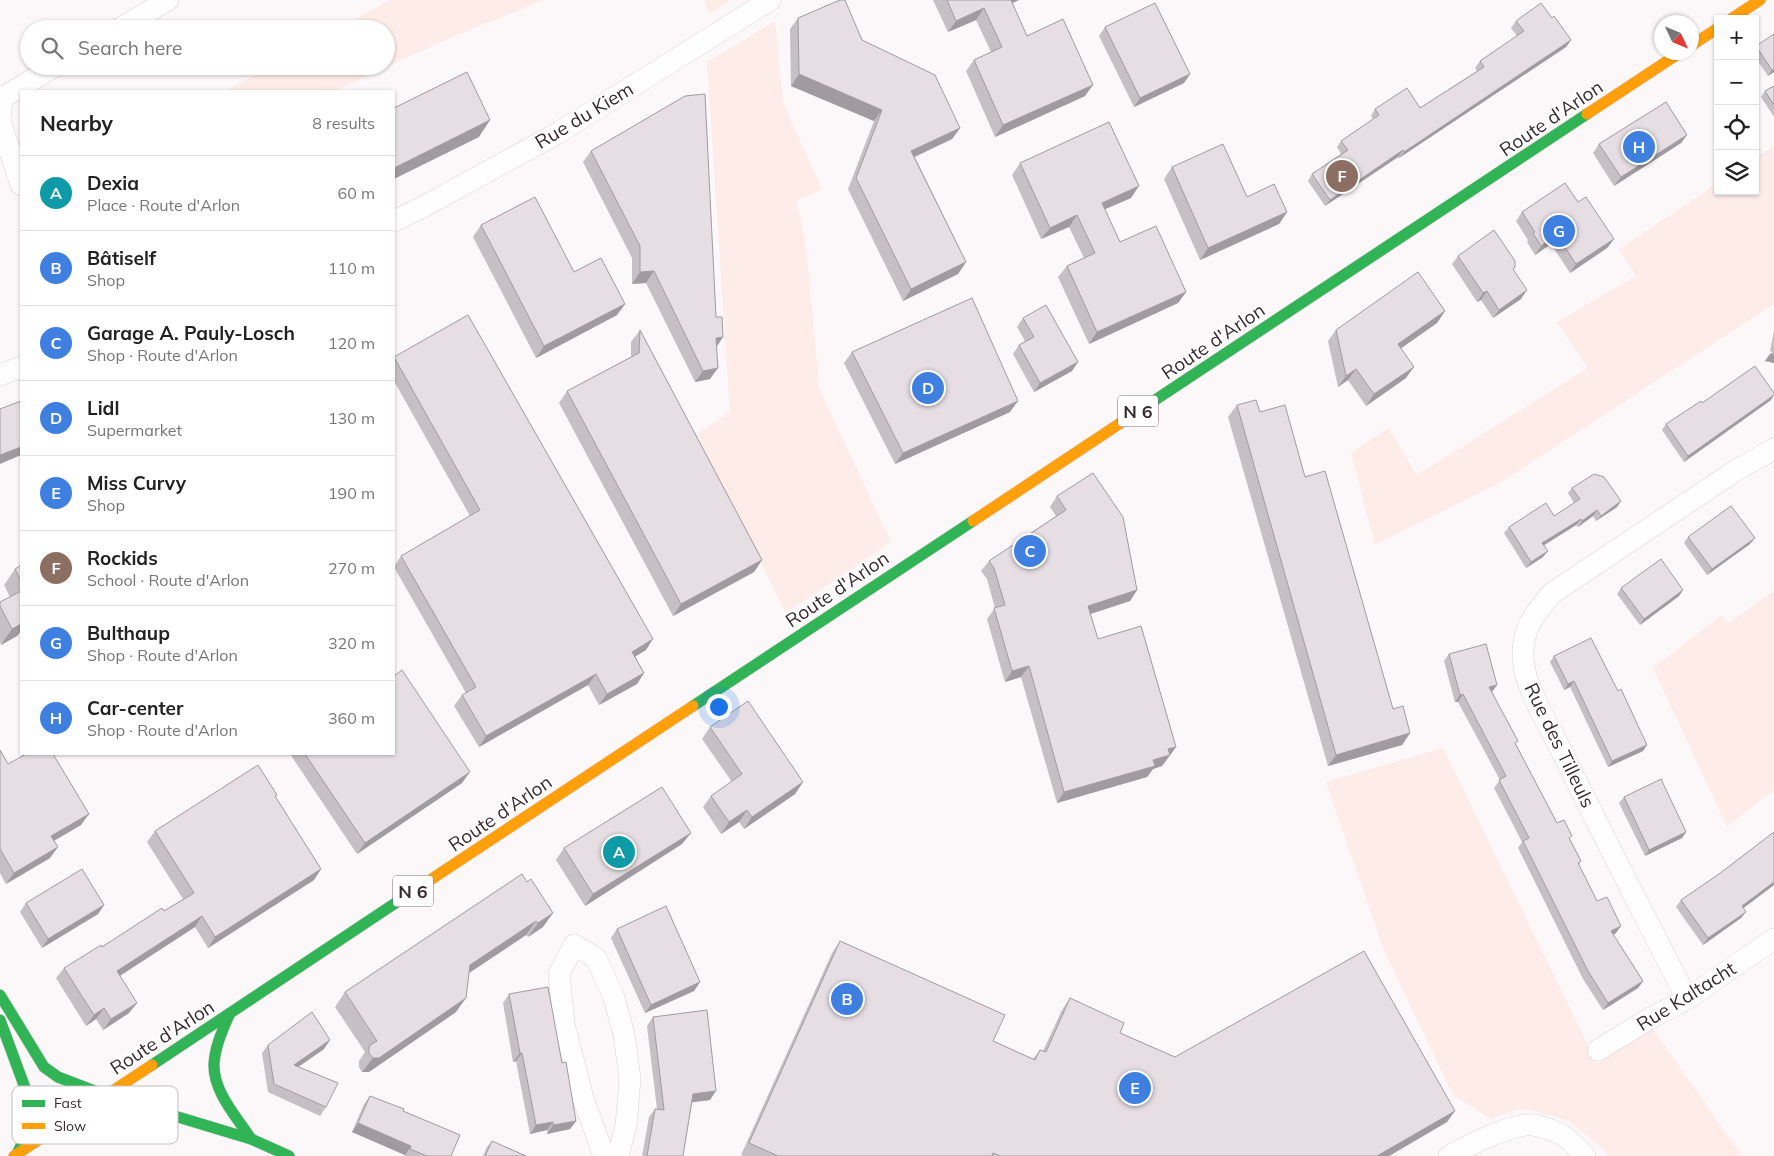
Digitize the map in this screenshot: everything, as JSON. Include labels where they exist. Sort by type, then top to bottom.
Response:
[{"type":"main road","points":[[1737,15],[1760,0]]},
{"type":"main road","points":[[1699,40],[1714,31]]},
{"type":"main road","name":"Route d'Arlon","points":[[119,1086],[1668,60]]},
{"type":"main road","points":[[0,995],[44,1066],[58,1077],[82,1086]]},
{"type":"main road","points":[[230,1013],[218,1045],[214,1071],[220,1091],[251,1139]]},
{"type":"main road","points":[[0,1020],[24,1086]]},
{"type":"main road","points":[[178,1117],[251,1139],[289,1156]]},
{"type":"main road","name":"Route d'Arlon","points":[[15,1155],[32,1144]]},
{"type":"street","points":[[134,20],[168,0]]},
{"type":"street","name":"Rue du Kiem","points":[[395,221],[558,133],[770,0]]},
{"type":"street","points":[[20,182],[0,121],[1,97],[40,75]]},
{"type":"street","points":[[0,375],[20,367]]},
{"type":"street","name":"Rue des Tilleuls","points":[[1687,998],[1586,801],[1528,682],[1523,659],[1524,640],[1532,618],[1551,594],[1734,471],[1774,449]]},
{"type":"street","name":"Rue Kaltacht","points":[[1598,1050],[1687,998],[1774,939]]},
{"type":"street","points":[[604,1156],[583,1098],[564,1024],[559,974],[574,945],[596,958],[613,995],[624,1034],[630,1079],[626,1126],[618,1156]]},
{"type":"street","points":[[1449,1156],[1505,1130],[1523,1125],[1532,1125],[1560,1134],[1586,1156]]},
{"type":"shaded area","points":[[390,0],[543,0],[395,63],[395,20],[354,20]]},
{"type":"shaded area","points":[[704,0],[731,0],[709,14]]},
{"type":"shaded area","points":[[775,21],[783,103],[822,189],[796,201],[805,238],[818,372],[817,384],[890,540],[885,546],[786,613],[697,434],[730,412],[707,62]]},
{"type":"shaded area","points":[[255,75],[369,75],[336,90],[228,90]]},
{"type":"shaded area","points":[[1772,147],[1774,150],[1774,304],[1498,484],[1375,545],[1351,453],[1388,428],[1417,475],[1588,368],[1557,322],[1636,276],[1619,249],[1714,186],[1714,195],[1759,195],[1759,155]]},
{"type":"shaded area","points":[[1774,590],[1774,790],[1727,826],[1653,668],[1722,615],[1728,624]]},
{"type":"shaded area","points":[[1443,748],[1597,1064],[1652,1028],[1742,1156],[1608,1156],[1601,1147],[1569,1121],[1535,1111],[1517,1109],[1491,1119],[1453,1095],[1383,948],[1326,782]]},
{"type":"building","points":[[840,0],[845,0],[862,40],[935,75],[960,128],[911,151],[966,262],[911,289],[856,178],[882,110],[799,74],[798,18]]},
{"type":"building","points":[[947,0],[1011,0],[1027,36],[1063,19],[1093,85],[1003,125],[974,60],[1002,47],[984,8],[956,21]]},
{"type":"building","points":[[1155,3],[1190,74],[1140,98],[1105,27]]},
{"type":"building","points":[[1541,3],[1552,18],[1554,16],[1571,40],[1330,200],[1312,174],[1348,150],[1341,141],[1379,115],[1375,109],[1407,88],[1420,108],[1484,67],[1480,61],[1524,31],[1516,21]]},
{"type":"building","points":[[1774,34],[1774,69],[1772,70],[1759,50],[1759,44]]},
{"type":"building","points":[[467,72],[490,120],[395,168],[395,108]]},
{"type":"building","points":[[1774,86],[1774,105],[1765,91]]},
{"type":"building","points":[[705,94],[716,317],[722,317],[723,337],[716,338],[718,368],[703,371],[654,271],[640,272],[640,246],[591,151],[685,96]]},
{"type":"building","points":[[1666,102],[1687,135],[1621,177],[1599,144]]},
{"type":"building","points":[[1109,122],[1139,186],[1102,203],[1120,242],[1156,226],[1186,292],[1097,332],[1067,266],[1095,253],[1077,215],[1050,228],[1020,163]]},
{"type":"building","points":[[1223,144],[1247,197],[1274,184],[1287,212],[1208,248],[1172,167]]},
{"type":"building","points":[[1565,183],[1578,202],[1586,197],[1614,239],[1576,264],[1557,235],[1541,246],[1533,233],[1535,232],[1522,212]]},
{"type":"building","points":[[535,197],[574,272],[601,258],[625,304],[544,346],[481,225]]},
{"type":"building","points":[[1494,230],[1515,261],[1513,269],[1527,290],[1499,310],[1487,291],[1483,293],[1458,256]]},
{"type":"building","points":[[1418,272],[1445,311],[1398,344],[1414,367],[1374,394],[1356,369],[1346,376],[1336,330]]},
{"type":"building","points":[[972,298],[1018,401],[903,453],[852,352]]},
{"type":"building","points":[[1046,305],[1078,362],[1040,383],[1019,345],[1034,337],[1023,318]]},
{"type":"building","points":[[468,315],[653,639],[632,652],[644,673],[607,694],[596,674],[486,736],[462,695],[476,687],[401,556],[480,510],[395,356]]},
{"type":"building","points":[[640,330],[762,560],[681,604],[567,391],[639,353]]},
{"type":"building","points":[[1755,366],[1774,395],[1688,456],[1666,424],[1701,401],[1702,403]]},
{"type":"building","points":[[1256,400],[1260,412],[1285,405],[1305,477],[1325,471],[1393,709],[1403,706],[1410,733],[1336,755],[1237,405]]},
{"type":"building","points":[[20,401],[20,447],[0,455],[0,409]]},
{"type":"building","points":[[1093,473],[1123,517],[1137,590],[1088,606],[1098,639],[1141,626],[1176,747],[1168,749],[1170,755],[1153,760],[1155,766],[1064,792],[1029,666],[1012,671],[994,608],[1005,605],[994,568],[989,561],[1066,510],[1057,496]]},
{"type":"building","points":[[1594,474],[1604,477],[1621,501],[1601,516],[1597,510],[1582,521],[1581,519],[1542,543],[1548,551],[1531,562],[1509,527],[1546,503],[1554,516],[1580,499],[1572,488]]},
{"type":"building","points":[[1731,506],[1755,538],[1712,569],[1688,537]]},
{"type":"building","points":[[1661,559],[1683,590],[1644,619],[1621,588]]},
{"type":"building","points":[[20,566],[20,579],[15,569]]},
{"type":"building","points":[[20,592],[20,625],[12,629],[0,606],[0,602]]},
{"type":"building","points":[[1591,638],[1618,691],[1621,689],[1647,745],[1612,761],[1574,681],[1568,684],[1554,656]]},
{"type":"building","points":[[1486,644],[1497,685],[1489,687],[1518,741],[1515,743],[1557,823],[1564,820],[1572,836],[1569,838],[1581,861],[1578,863],[1597,901],[1607,897],[1621,926],[1611,931],[1643,981],[1608,1003],[1588,971],[1523,841],[1529,838],[1499,780],[1506,776],[1463,694],[1460,695],[1449,654]]},
{"type":"building","points":[[402,670],[470,772],[365,843],[306,755],[395,755],[395,675]]},
{"type":"building","points":[[748,701],[803,782],[752,817],[747,810],[729,822],[711,796],[742,774],[710,727]]},
{"type":"building","points":[[0,750],[8,764],[24,755],[54,755],[89,814],[51,836],[58,847],[14,873],[0,849]]},
{"type":"building","points":[[258,765],[277,795],[275,796],[321,869],[215,937],[202,916],[117,971],[137,1003],[111,1019],[104,1008],[94,1015],[64,968],[101,945],[102,947],[162,908],[164,911],[194,893],[155,831]]},
{"type":"building","points":[[1661,779],[1686,832],[1649,850],[1624,797]]},
{"type":"building","points":[[662,787],[691,833],[593,894],[564,848]]},
{"type":"building","points":[[1774,832],[1774,882],[1742,906],[1746,912],[1708,938],[1681,900]]},
{"type":"building","points":[[82,869],[104,905],[48,939],[26,903]]},
{"type":"building","points":[[522,874],[527,882],[531,879],[553,913],[538,923],[536,921],[470,965],[466,998],[379,1058],[373,1058],[369,1053],[369,1046],[377,1041],[345,992]]},
{"type":"building","points":[[666,906],[700,982],[651,1005],[617,929]]},
{"type":"building","points":[[840,941],[1005,1015],[993,1041],[1035,1060],[1040,1050],[1046,1052],[1070,998],[1124,1023],[1120,1033],[1175,1057],[1364,951],[1455,1111],[1377,1156],[1000,1156],[993,1153],[992,1156],[778,1156],[749,1143]]},
{"type":"building","points":[[548,987],[562,1063],[566,1062],[576,1121],[553,1125],[553,1122],[536,1125],[509,994]]},
{"type":"building","points":[[707,1010],[716,1091],[693,1094],[683,1156],[647,1156],[655,1109],[664,1110],[653,1017]]},
{"type":"building","points":[[312,1012],[330,1040],[294,1065],[338,1083],[326,1107],[274,1084],[268,1045]]},
{"type":"building","points":[[370,1096],[404,1109],[403,1111],[460,1135],[451,1156],[427,1156],[410,1149],[411,1146],[358,1123]]},
{"type":"building","points":[[492,1141],[526,1156],[485,1156]]},
{"type":"traffic: fast","points":[[1131,416],[1587,114]]},
{"type":"traffic: fast","points":[[693,706],[973,521]]},
{"type":"traffic: fast","points":[[152,1065],[412,892]]},
{"type":"traffic: fast","points":[[0,995],[44,1067],[58,1077],[82,1086]]},
{"type":"traffic: fast","points":[[230,1013],[216,1051],[215,1074],[217,1084],[227,1104],[251,1139]]},
{"type":"traffic: fast","points":[[0,1020],[24,1086]]},
{"type":"traffic: fast","points":[[178,1117],[251,1139],[289,1156]]},
{"type":"traffic: fast","points":[[17,1154],[22,1144]]},
{"type":"traffic: slow","points":[[1737,15],[1760,0]]},
{"type":"traffic: slow","points":[[1699,40],[1714,31]]},
{"type":"traffic: slow","points":[[1587,114],[1669,60]]},
{"type":"traffic: slow","points":[[973,521],[1131,416]]},
{"type":"traffic: slow","points":[[412,892],[693,706]]},
{"type":"traffic: slow","points":[[120,1086],[152,1065]]},
{"type":"traffic: slow","points":[[14,1156],[32,1144]]},
{"type":"place","name":"Car-center","points":[[1639,147]]},
{"type":"place","name":"Rockids","points":[[1342,176]]},
{"type":"place","name":"Bulthaup","points":[[1559,231]]},
{"type":"place","name":"Lidl","points":[[928,388]]},
{"type":"place","name":"Garage A. Pauly-Losch","points":[[1030,551]]},
{"type":"place","name":"Dexia","points":[[619,852]]},
{"type":"place","name":"Bâtiself","points":[[847,999]]},
{"type":"place","name":"Miss Curvy","points":[[1135,1088]]}]
